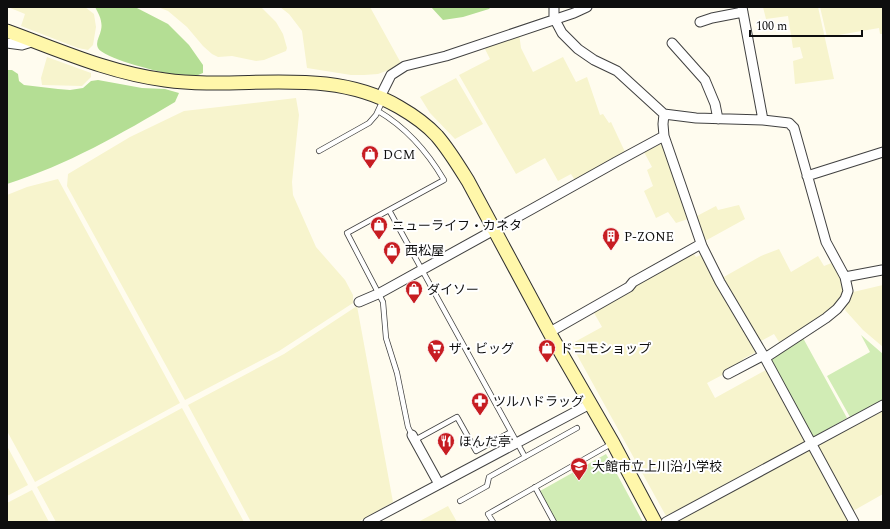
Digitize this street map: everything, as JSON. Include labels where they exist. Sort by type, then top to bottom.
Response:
[{"type":"street","points":[[554,7],[554,18],[562,33],[578,49],[594,60],[617,71],[664,114],[763,120],[789,123],[794,128],[826,242],[845,276],[848,290],[845,299],[837,309],[826,318],[764,357],[728,374]]},
{"type":"street","points":[[382,98],[391,75],[405,66],[446,56],[554,18],[574,13],[587,7]]},
{"type":"street","points":[[700,22],[743,9],[763,120]]},
{"type":"street","points":[[7,31],[91,62],[143,77],[207,83],[297,82],[348,86],[382,98],[402,108],[420,121],[430,129],[444,145],[458,165],[613,443],[655,522]]},
{"type":"street","points":[[7,43],[22,45],[35,41]]},
{"type":"street","points":[[672,43],[705,80],[715,104],[718,118]]},
{"type":"street","points":[[664,114],[664,136],[701,244],[720,282],[764,357],[854,522]]},
{"type":"street","points":[[359,302],[380,293],[664,136]]},
{"type":"street","points":[[807,176],[883,152]]},
{"type":"street","points":[[550,332],[629,287],[633,282],[701,244]]},
{"type":"street","points":[[845,276],[882,270]]},
{"type":"street","points":[[368,522],[590,404]]},
{"type":"street","points":[[666,522],[883,405]]},
{"type":"street","points":[[413,438],[439,484]]},
{"type":"lane","points":[[319,151],[373,120],[378,111],[382,98]]},
{"type":"lane","points":[[378,111],[416,141],[428,154],[444,180],[347,233],[380,293],[383,302],[386,338],[397,373],[408,427],[413,438],[457,417],[476,451],[511,432]]},
{"type":"lane","points":[[389,210],[525,457]]},
{"type":"lane","points":[[460,500],[487,486],[489,477],[577,428]]},
{"type":"lane","points":[[492,522],[488,514],[613,443]]},
{"type":"lane","points":[[535,487],[554,522]]},
{"type":"shaded area","points":[[8,7],[85,7],[94,14],[96,27],[93,45],[88,50],[78,48],[21,26],[25,14]]},
{"type":"shaded area","points":[[158,7],[261,7],[276,22],[283,34],[287,48],[286,51],[264,60],[256,61],[232,56],[218,57],[203,46],[187,27],[168,11]]},
{"type":"shaded area","points":[[280,7],[370,7],[402,65],[378,74],[364,75],[351,75],[307,68],[302,31],[289,14]]},
{"type":"shaded area","points":[[763,7],[818,7],[834,79],[795,84],[793,61],[803,58],[800,47],[793,48],[788,16],[766,19]]},
{"type":"shaded area","points":[[820,7],[883,7],[883,34],[880,34],[879,28],[827,37]]},
{"type":"shaded area","points":[[519,33],[521,48],[533,72],[563,57],[576,82],[587,77],[600,115],[603,114],[609,123],[611,122],[626,154],[576,182],[571,174],[558,181],[545,158],[516,174],[459,75],[490,59],[483,45]]},
{"type":"shaded area","points":[[47,57],[91,73],[91,77],[82,86],[42,85],[41,78]]},
{"type":"shaded area","points":[[456,78],[483,124],[455,139],[430,113],[420,97]]},
{"type":"shaded area","points":[[296,98],[299,115],[292,182],[293,195],[316,247],[345,280],[353,295],[353,303],[279,351],[185,400],[67,186],[68,174],[130,137],[184,111]]},
{"type":"shaded area","points":[[663,143],[688,219],[676,223],[668,212],[656,218],[644,191],[653,186],[647,170],[652,167],[644,152]]},
{"type":"shaded area","points":[[58,179],[180,403],[35,482],[7,431],[7,195],[27,187]]},
{"type":"shaded area","points":[[739,205],[745,219],[705,241],[695,217],[716,206],[718,210]]},
{"type":"shaded area","points":[[779,249],[791,272],[818,256],[824,266],[834,262],[845,288],[842,298],[827,313],[781,345],[774,334],[759,342],[722,278],[761,256]]},
{"type":"shaded area","points":[[692,251],[696,257],[703,254],[756,352],[743,359],[745,363],[707,383],[715,398],[766,370],[806,442],[666,516],[571,344],[602,327],[593,311]]},
{"type":"shaded area","points":[[883,285],[883,347],[863,330],[845,310],[849,293]]},
{"type":"shaded area","points":[[357,306],[393,502],[358,522],[251,522],[188,405],[284,354]]},
{"type":"shaded area","points":[[182,408],[244,522],[56,522],[37,487]]},
{"type":"shaded area","points":[[883,410],[883,494],[853,511],[818,448],[819,442]]},
{"type":"shaded area","points":[[7,446],[28,485],[7,496]]},
{"type":"shaded area","points":[[810,448],[850,522],[674,522]]},
{"type":"shaded area","points":[[32,490],[49,522],[7,522],[7,503]]},
{"type":"shaded area","points":[[448,506],[457,522],[418,522]]},
{"type":"green space","points":[[95,7],[135,7],[168,24],[189,45],[203,65],[203,73],[198,75],[186,75],[161,72],[130,64],[102,52],[98,48],[97,44],[101,30],[101,21]]},
{"type":"green space","points":[[431,7],[491,7],[489,9],[463,17],[443,20]]},
{"type":"green space","points":[[7,70],[12,70],[18,74],[19,81],[24,85],[70,90],[83,88],[91,81],[98,80],[142,88],[165,89],[179,93],[175,102],[114,137],[51,168],[7,184]]},
{"type":"green space","points":[[861,335],[883,354],[883,401],[850,417],[827,376],[870,352]]},
{"type":"green space","points":[[803,338],[847,418],[812,438],[768,359]]},
{"type":"green space","points":[[606,454],[643,522],[556,522],[540,491]]},
{"type":"place","name":"DCM","points":[[370,169]]},
{"type":"place","name":"ニューライフ・カネタ","points":[[379,240]]},
{"type":"place","name":"P-ZONE","points":[[611,251]]},
{"type":"place","name":"西松屋","points":[[392,265]]},
{"type":"place","name":"ダイソー","points":[[414,304]]},
{"type":"place","name":"ザ・ビッグ","points":[[436,363]]},
{"type":"place","name":"ドコモショップ","points":[[547,363]]},
{"type":"place","name":"ツルハドラッグ","points":[[480,416]]},
{"type":"place","name":"ほんだ亭","points":[[446,456]]},
{"type":"place","name":"大館市立上川沿小学校","points":[[579,481]]}]
